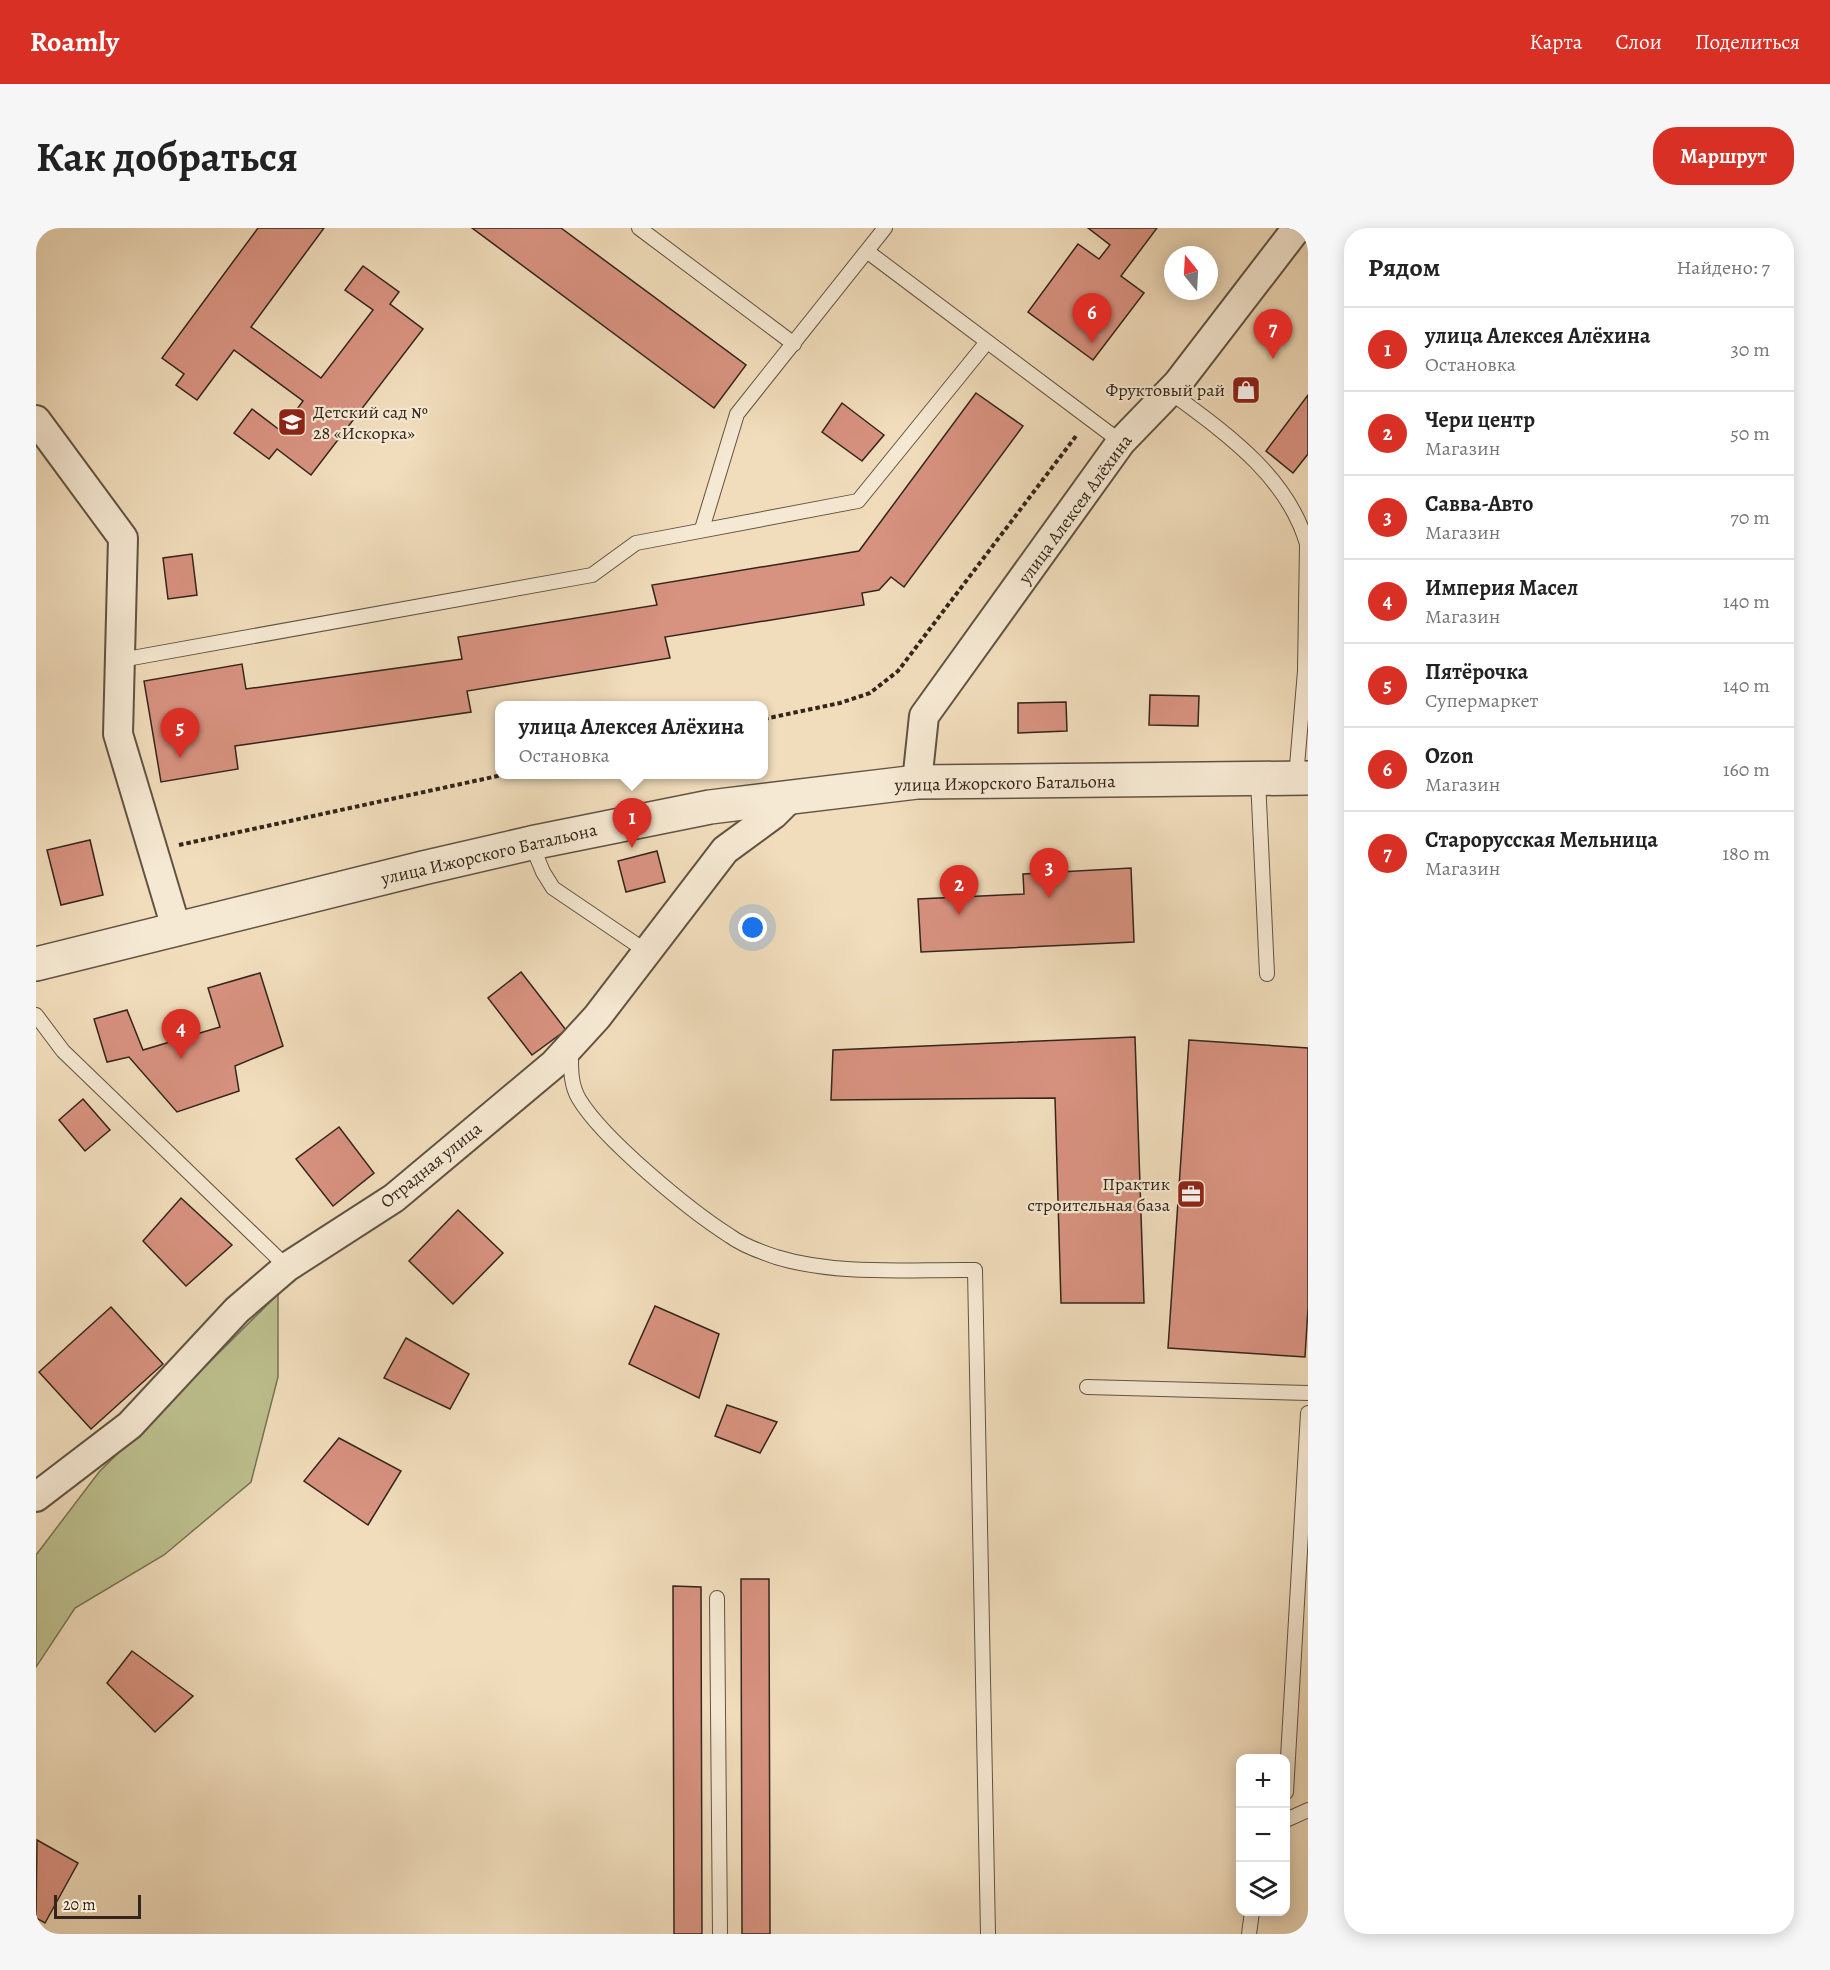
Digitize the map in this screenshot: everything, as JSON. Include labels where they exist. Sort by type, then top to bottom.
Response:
[{"type":"street","name":"улица Алексея Алёхина","points":[[917,782],[924,716],[1121,442],[1170,392],[1297,228]]},
{"type":"street","points":[[36,420],[123,538],[118,734],[177,931]]},
{"type":"street","name":"улица Ижорского Батальона","points":[[36,964],[531,843],[710,807],[917,782],[1302,778]]},
{"type":"street","name":"Отрадная улица","points":[[36,1497],[130,1425],[237,1310],[287,1267],[394,1198],[554,1064],[597,1017],[725,850],[774,814],[791,797]]},
{"type":"lane","points":[[639,228],[794,344]]},
{"type":"lane","points":[[702,529],[737,414],[885,228]]},
{"type":"lane","points":[[868,252],[1121,442]]},
{"type":"lane","points":[[121,660],[592,574],[636,543],[858,501],[987,342]]},
{"type":"lane","points":[[1170,392],[1234,439],[1278,487],[1302,527],[1308,544],[1302,778]]},
{"type":"lane","points":[[1258,779],[1267,974]]},
{"type":"lane","points":[[531,843],[543,872],[553,888],[646,951]]},
{"type":"lane","points":[[36,1015],[63,1051],[287,1267]]},
{"type":"lane","points":[[571,1045],[570,1074],[578,1097],[595,1121],[667,1186],[731,1237],[775,1257],[826,1267],[975,1270],[988,1934]]},
{"type":"lane","points":[[1086,1387],[1308,1393]]},
{"type":"lane","points":[[1288,1754],[1308,1413]]},
{"type":"lane","points":[[717,1598],[720,1934]]},
{"type":"lane","points":[[1290,1818],[1308,1810]]},
{"type":"lane","points":[[1249,1934],[1251,1916]]},
{"type":"path","points":[[768,718],[840,703],[870,693],[898,671],[1089,418]]},
{"type":"path","points":[[153,850],[495,777]]},
{"type":"green space","points":[[278,1294],[278,1377],[251,1482],[164,1555],[75,1608],[36,1667],[36,1555],[99,1472]]},
{"type":"building","points":[[258,228],[324,228],[251,327],[321,378],[373,310],[345,290],[363,266],[399,292],[390,304],[423,329],[311,475],[277,449],[269,459],[234,433],[252,409],[281,431],[303,401],[234,350],[197,400],[176,385],[184,374],[162,358]]},
{"type":"building","points":[[472,228],[561,228],[746,365],[714,408]]},
{"type":"building","points":[[1088,228],[1157,228],[1121,276],[1144,293],[1093,360],[1028,312],[1078,244],[1099,259],[1110,245]]},
{"type":"building","points":[[976,393],[1023,426],[904,587],[891,577],[879,590],[862,593],[864,605],[665,637],[670,658],[467,691],[471,712],[235,746],[238,769],[161,782],[144,681],[242,664],[246,689],[462,659],[458,637],[657,605],[652,585],[859,551]]},
{"type":"building","points":[[1308,395],[1308,454],[1293,473],[1266,451]]},
{"type":"building","points":[[842,403],[884,435],[862,461],[822,432]]},
{"type":"building","points":[[192,554],[197,595],[168,599],[163,558]]},
{"type":"building","points":[[1150,695],[1199,696],[1198,726],[1149,725]]},
{"type":"building","points":[[1066,702],[1067,731],[1018,733],[1018,703]]},
{"type":"building","points":[[90,840],[103,895],[61,905],[47,850]]},
{"type":"building","points":[[657,851],[665,882],[626,892],[618,861]]},
{"type":"building","points":[[1131,868],[1134,942],[921,952],[918,899],[1024,894],[1023,874]]},
{"type":"building","points":[[521,972],[566,1030],[532,1055],[488,998]]},
{"type":"building","points":[[260,973],[283,1046],[235,1066],[239,1091],[177,1112],[129,1057],[107,1062],[94,1019],[127,1010],[143,1050],[220,1027],[208,988]]},
{"type":"building","points":[[1135,1037],[1144,1303],[1061,1303],[1055,1098],[831,1100],[833,1050]]},
{"type":"building","points":[[1189,1040],[1308,1048],[1308,1308],[1305,1357],[1168,1348]]},
{"type":"building","points":[[83,1099],[110,1130],[85,1151],[59,1120]]},
{"type":"building","points":[[339,1127],[374,1173],[333,1206],[296,1159]]},
{"type":"building","points":[[181,1198],[232,1245],[186,1286],[143,1241]]},
{"type":"building","points":[[458,1210],[503,1253],[453,1304],[409,1261]]},
{"type":"building","points":[[655,1306],[719,1334],[699,1398],[629,1364]]},
{"type":"building","points":[[111,1307],[163,1364],[91,1429],[39,1372]]},
{"type":"building","points":[[406,1338],[469,1374],[450,1409],[384,1378]]},
{"type":"building","points":[[727,1405],[777,1422],[760,1453],[715,1436]]},
{"type":"building","points":[[339,1438],[401,1471],[368,1525],[304,1481]]},
{"type":"building","points":[[741,1579],[769,1579],[770,1934],[742,1934]]},
{"type":"building","points":[[673,1586],[701,1587],[702,1934],[674,1934]]},
{"type":"building","points":[[132,1651],[193,1696],[155,1732],[107,1683]]},
{"type":"building","points":[[37,1840],[78,1863],[45,1923],[36,1918]]},
{"type":"place","name":"Ozon","points":[[1092,343]]},
{"type":"place","name":"Старорусская Мельница","points":[[1273,359]]},
{"type":"place","name":"Фруктовый рай","points":[[1246,390]]},
{"type":"place","name":"Детский сад № 28 «Искорка»","points":[[292,422]]},
{"type":"place","name":"Пятёрочка","points":[[180,758]]},
{"type":"place","name":"улица Алексея Алёхина","points":[[632,848]]},
{"type":"place","name":"Савва-Авто","points":[[1049,898]]},
{"type":"place","name":"Чери центр","points":[[959,915]]},
{"type":"place","name":"Империя Масел","points":[[181,1059]]},
{"type":"place","name":"Практик строительная база","points":[[1191,1194]]}]
